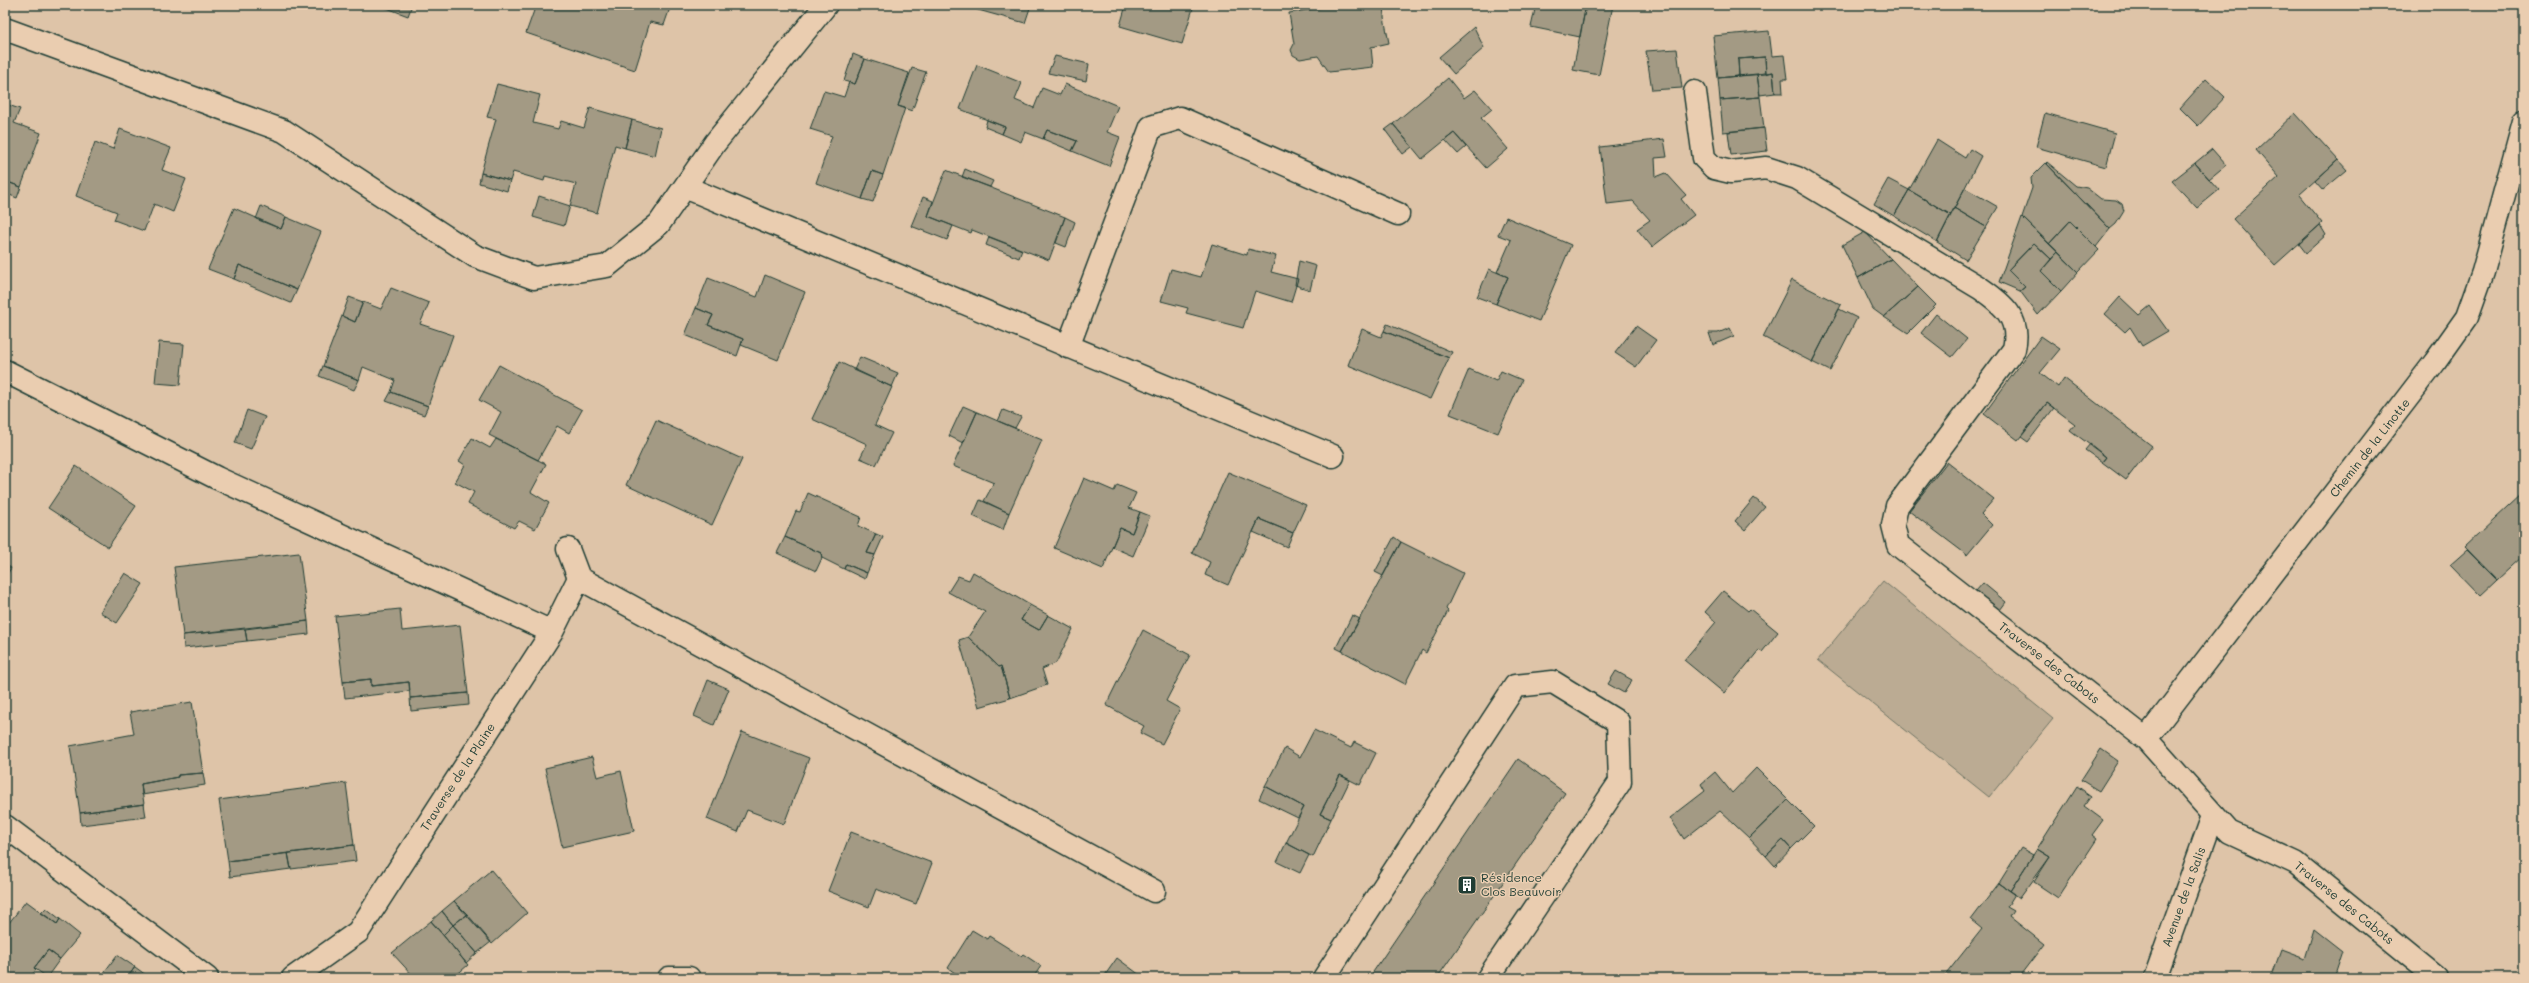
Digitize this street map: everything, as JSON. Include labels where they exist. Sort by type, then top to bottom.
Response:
[{"type":"street","points":[[5,29],[284,131],[475,256],[534,278],[607,266],[659,224],[716,143],[826,5]]},
{"type":"street","name":"Traverse des Cabots","points":[[1696,92],[1704,158],[1714,168],[1730,172],[1766,168],[1796,178],[1980,288],[2003,304],[2012,318],[2016,338],[2014,349],[1897,506],[1892,525],[1898,545],[2146,739],[2213,816],[2229,832],[2296,863],[2437,978]]},
{"type":"street","points":[[1068,346],[1151,127],[1180,118],[1398,214]]},
{"type":"street","name":"Chemin de la Linotte","points":[[2146,739],[2435,362],[2467,317],[2482,272],[2524,121]]},
{"type":"street","points":[[684,187],[1333,456]]},
{"type":"street","points":[[5,371],[217,478],[552,632]]},
{"type":"street","points":[[568,549],[579,578],[1154,891]]},
{"type":"street","name":"Traverse de la Plaine","points":[[293,978],[358,932],[552,632],[579,578]]},
{"type":"street","points":[[1324,978],[1515,686],[1553,682],[1618,722],[1620,782],[1488,978]]},
{"type":"street","name":"Avenue de la Salis","points":[[2155,978],[2213,816]]},
{"type":"street","points":[[5,826],[207,978]]},
{"type":"street","points":[[669,978],[689,978]]},
{"type":"shaded area","points":[[1883,581],[2053,719],[1989,797],[1818,660]]},
{"type":"building","points":[[379,5],[412,5],[408,16]]},
{"type":"building","points":[[536,5],[671,5],[664,25],[650,22],[635,70],[526,33]]},
{"type":"building","points":[[960,5],[1031,5],[1025,23]]},
{"type":"building","points":[[1126,5],[1194,5],[1182,44],[1120,26]]},
{"type":"building","points":[[1337,5],[1385,5],[1384,17],[1389,43],[1371,47],[1373,67],[1329,72],[1318,56],[1300,59],[1293,55],[1291,50],[1294,44],[1289,13]]},
{"type":"building","points":[[1536,5],[1586,5],[1580,37],[1531,27]]},
{"type":"building","points":[[1586,5],[1613,5],[1599,75],[1573,70]]},
{"type":"building","points":[[1692,5],[1714,5],[1714,7],[1692,9]]},
{"type":"building","points":[[1474,27],[1484,48],[1454,74],[1439,57]]},
{"type":"building","points":[[1769,31],[1772,56],[1784,55],[1787,79],[1782,79],[1783,93],[1775,93],[1773,72],[1766,74],[1765,57],[1738,59],[1739,76],[1718,78],[1713,36]]},
{"type":"building","points":[[1677,49],[1682,88],[1652,90],[1646,51]]},
{"type":"building","points":[[853,54],[865,59],[855,84],[844,81]]},
{"type":"building","points":[[1055,56],[1089,64],[1086,81],[1048,73]]},
{"type":"building","points":[[1765,57],[1766,74],[1739,76],[1738,59]]},
{"type":"building","points":[[865,59],[909,73],[898,106],[905,108],[883,175],[872,171],[862,199],[816,183],[832,136],[810,129],[824,91],[844,97],[849,82],[855,84]]},
{"type":"building","points":[[977,65],[1022,83],[1015,100],[1034,108],[1042,88],[1060,95],[1065,84],[1118,106],[1107,132],[1120,137],[1109,166],[1072,151],[1077,141],[1047,130],[1043,139],[1025,132],[1021,142],[1002,134],[1005,127],[960,109]]},
{"type":"building","points":[[912,68],[926,72],[912,111],[898,106]]},
{"type":"building","points":[[1773,72],[1775,93],[1760,95],[1757,74]]},
{"type":"building","points":[[1757,74],[1760,97],[1720,100],[1718,78]]},
{"type":"building","points":[[1448,78],[1464,98],[1475,90],[1492,109],[1481,118],[1508,149],[1486,168],[1454,133],[1422,159],[1393,124]]},
{"type":"building","points":[[2206,79],[2225,97],[2198,126],[2180,108]]},
{"type":"building","points":[[497,84],[540,95],[533,123],[558,129],[561,121],[584,128],[590,108],[632,120],[625,148],[615,145],[597,213],[570,206],[576,184],[545,176],[544,181],[513,172],[510,181],[481,173],[496,119],[487,117]]},
{"type":"building","points":[[1760,97],[1764,128],[1723,132],[1720,100]]},
{"type":"building","points":[[5,104],[20,109],[14,123],[41,133],[21,187],[5,181]]},
{"type":"building","points":[[2045,113],[2115,133],[2106,167],[2036,147]]},
{"type":"building","points":[[2295,113],[2338,160],[2299,195],[2322,223],[2275,265],[2233,219],[2279,177],[2256,150]]},
{"type":"building","points":[[632,120],[661,128],[655,156],[625,148]]},
{"type":"building","points":[[987,120],[1005,127],[1002,134],[985,127]]},
{"type":"building","points":[[1393,124],[1412,147],[1403,154],[1385,130]]},
{"type":"building","points":[[1764,128],[1767,151],[1731,155],[1728,132]]},
{"type":"building","points":[[120,129],[171,148],[162,170],[186,179],[173,212],[154,204],[144,231],[114,220],[117,212],[76,196],[95,142],[113,149]]},
{"type":"building","points":[[1047,130],[1077,141],[1072,151],[1043,139]]},
{"type":"building","points":[[1454,133],[1466,147],[1458,154],[1445,140]]},
{"type":"building","points":[[1664,139],[1667,157],[1655,158],[1656,177],[1666,173],[1686,195],[1681,199],[1694,215],[1652,247],[1637,229],[1650,220],[1633,201],[1607,204],[1600,147]]},
{"type":"building","points":[[1937,140],[1965,158],[1970,149],[1981,156],[1951,215],[1909,190]]},
{"type":"building","points":[[2212,149],[2226,165],[2209,179],[2195,163]]},
{"type":"building","points":[[2338,160],[2347,170],[2323,190],[2315,181]]},
{"type":"building","points":[[2047,162],[2076,186],[2087,188],[2101,199],[2116,200],[2122,204],[2124,211],[2116,224],[2110,229],[2046,163]]},
{"type":"building","points":[[2046,163],[2110,229],[2096,247],[2070,221],[2049,244],[2022,217],[2032,188],[2031,178]]},
{"type":"building","points":[[2195,163],[2219,190],[2197,208],[2172,181]]},
{"type":"building","points":[[965,169],[993,181],[990,187],[962,177]]},
{"type":"building","points":[[946,170],[1065,217],[1049,260],[972,230],[971,233],[928,216]]},
{"type":"building","points":[[872,171],[883,175],[873,202],[862,199]]},
{"type":"building","points":[[481,173],[510,181],[507,191],[479,183]]},
{"type":"building","points":[[1888,179],[1909,190],[1894,216],[1874,204]]},
{"type":"building","points":[[5,181],[21,187],[17,198],[5,193]]},
{"type":"building","points":[[1965,188],[1998,207],[1986,227],[1954,208]]},
{"type":"building","points":[[1909,190],[1951,215],[1937,242],[1894,216]]},
{"type":"building","points":[[539,196],[570,206],[564,226],[533,217]]},
{"type":"building","points":[[923,197],[933,201],[928,216],[953,226],[947,240],[911,226]]},
{"type":"building","points":[[261,206],[286,217],[281,229],[256,219]]},
{"type":"building","points":[[234,208],[281,229],[286,217],[321,232],[297,290],[239,265],[234,279],[208,269]]},
{"type":"building","points":[[1954,208],[1986,227],[1966,260],[1937,242]]},
{"type":"building","points":[[1065,217],[1075,222],[1066,247],[1056,243]]},
{"type":"building","points":[[1506,217],[1571,245],[1539,321],[1496,304],[1508,277],[1497,272],[1511,240],[1498,235]]},
{"type":"building","points":[[2022,217],[2058,252],[2051,259],[2034,243],[2008,270],[2025,287],[2020,291],[1999,282]]},
{"type":"building","points":[[2070,221],[2099,250],[2078,272],[2049,244]]},
{"type":"building","points":[[2320,225],[2326,235],[2306,253],[2299,244]]},
{"type":"building","points":[[1865,232],[1891,259],[1858,278],[1842,245]]},
{"type":"building","points":[[989,237],[1022,250],[1019,258],[986,245]]},
{"type":"building","points":[[2034,243],[2051,259],[2041,271],[2061,291],[2038,315],[2020,291],[2025,287],[2008,270]]},
{"type":"building","points":[[1212,244],[1247,255],[1248,249],[1276,256],[1271,272],[1298,279],[1291,302],[1255,291],[1243,328],[1186,313],[1188,308],[1161,301],[1171,269],[1201,277]]},
{"type":"building","points":[[2058,252],[2078,272],[2061,291],[2041,271]]},
{"type":"building","points":[[1891,259],[1918,287],[1884,317],[1873,309],[1858,278]]},
{"type":"building","points":[[1299,261],[1316,266],[1310,290],[1295,285]]},
{"type":"building","points":[[239,265],[297,290],[291,303],[234,279]]},
{"type":"building","points":[[1489,269],[1508,277],[1496,304],[1477,297]]},
{"type":"building","points":[[765,275],[805,292],[778,360],[741,345],[743,339],[708,325],[713,315],[696,308],[708,278],[757,297]]},
{"type":"building","points":[[1792,280],[1841,305],[1812,362],[1763,337]]},
{"type":"building","points":[[1918,287],[1936,305],[1908,333],[1884,317]]},
{"type":"building","points":[[391,288],[429,303],[420,324],[453,335],[428,406],[391,392],[395,380],[363,367],[359,380],[323,366],[342,316],[355,322],[363,302],[381,309]]},
{"type":"building","points":[[349,297],[363,302],[355,322],[342,316]]},
{"type":"building","points":[[2120,297],[2139,315],[2150,306],[2168,331],[2142,346],[2130,327],[2125,332],[2105,314]]},
{"type":"building","points":[[696,308],[713,315],[708,325],[743,339],[737,356],[685,335]]},
{"type":"building","points":[[1839,309],[1857,318],[1830,371],[1812,362]]},
{"type":"building","points":[[1936,314],[1967,339],[1952,357],[1921,333]]},
{"type":"building","points":[[1387,324],[1452,352],[1449,358],[1384,331]]},
{"type":"building","points":[[1636,326],[1656,340],[1636,367],[1615,353]]},
{"type":"building","points":[[1730,328],[1734,336],[1713,345],[1709,333],[1718,333]]},
{"type":"building","points":[[1362,329],[1381,337],[1384,331],[1449,358],[1430,399],[1348,365]]},
{"type":"building","points":[[2041,336],[2060,349],[2040,373],[2058,387],[2064,378],[2152,446],[2126,480],[2102,462],[2106,457],[2070,430],[2075,424],[2047,403],[2018,440],[1984,414]]},
{"type":"building","points":[[159,342],[184,344],[180,385],[155,383]]},
{"type":"building","points":[[860,357],[898,373],[892,387],[854,370]]},
{"type":"building","points":[[839,362],[892,387],[875,425],[892,433],[876,465],[860,458],[867,444],[812,419]]},
{"type":"building","points":[[499,365],[582,410],[569,433],[557,426],[538,460],[489,435],[501,412],[479,400]]},
{"type":"building","points":[[323,366],[359,380],[354,390],[319,376]]},
{"type":"building","points":[[1469,369],[1496,381],[1501,371],[1522,380],[1498,433],[1450,414]]},
{"type":"building","points":[[391,392],[428,406],[424,415],[386,401]]},
{"type":"building","points":[[2047,403],[2054,408],[2028,442],[2021,437]]},
{"type":"building","points":[[963,406],[977,412],[963,443],[949,436]]},
{"type":"building","points":[[247,410],[265,417],[251,449],[235,443]]},
{"type":"building","points":[[1003,410],[1021,417],[1015,428],[998,421]]},
{"type":"building","points":[[977,412],[1042,440],[1009,513],[984,501],[994,483],[953,466]]},
{"type":"building","points":[[656,420],[742,459],[712,525],[626,485]]},
{"type":"building","points":[[472,438],[490,448],[496,439],[546,464],[531,492],[549,503],[535,529],[519,521],[514,528],[468,504],[474,492],[455,482],[465,465],[459,461]]},
{"type":"building","points":[[2090,444],[2106,457],[2102,462],[2085,450]]},
{"type":"building","points":[[1947,462],[1994,499],[1981,514],[1992,525],[1967,555],[1909,511]]},
{"type":"building","points":[[76,466],[136,506],[108,547],[48,508]]},
{"type":"building","points":[[1228,472],[1306,505],[1293,533],[1259,519],[1228,585],[1205,575],[1210,562],[1192,553]]},
{"type":"building","points":[[1084,478],[1114,491],[1117,485],[1136,493],[1129,508],[1140,512],[1132,533],[1120,528],[1103,569],[1054,548]]},
{"type":"building","points":[[2524,492],[2524,555],[2497,580],[2465,547]]},
{"type":"building","points":[[808,493],[861,517],[858,526],[876,534],[867,553],[875,555],[867,573],[846,564],[844,569],[822,558],[821,553],[785,537],[796,511],[800,512]]},
{"type":"building","points":[[1754,498],[1765,507],[1745,530],[1735,521]]},
{"type":"building","points":[[980,500],[1009,513],[1003,530],[973,516]]},
{"type":"building","points":[[1140,512],[1150,516],[1133,556],[1112,547],[1120,528],[1132,533]]},
{"type":"building","points":[[1259,519],[1293,533],[1287,547],[1253,532]]},
{"type":"building","points":[[876,534],[883,537],[875,555],[867,553]]},
{"type":"building","points":[[785,537],[821,553],[822,558],[816,571],[777,553]]},
{"type":"building","points":[[1394,537],[1401,542],[1383,576],[1375,572]]},
{"type":"building","points":[[1401,542],[1463,573],[1446,609],[1448,611],[1426,653],[1422,650],[1405,684],[1342,651]]},
{"type":"building","points":[[2467,550],[2497,580],[2480,596],[2450,565]]},
{"type":"building","points":[[299,553],[308,621],[183,635],[174,567]]},
{"type":"building","points":[[5,564],[11,568],[5,578]]},
{"type":"building","points":[[846,564],[867,573],[865,579],[844,569]]},
{"type":"building","points":[[973,572],[1030,605],[1021,620],[1039,630],[1048,615],[1073,629],[1056,663],[1042,669],[1047,685],[1010,698],[1001,666],[999,667],[968,637],[985,612],[948,592],[958,576],[969,580]]},
{"type":"building","points":[[125,573],[143,584],[117,623],[100,612]]},
{"type":"building","points":[[1983,583],[2006,602],[2000,610],[1976,591]]},
{"type":"building","points":[[1723,591],[1748,611],[1750,609],[1778,632],[1762,652],[1759,650],[1724,693],[1684,660],[1716,622],[1705,612]]},
{"type":"building","points":[[1030,605],[1048,615],[1039,630],[1021,620]]},
{"type":"building","points":[[400,609],[402,631],[460,625],[468,693],[410,698],[409,682],[371,686],[371,679],[343,682],[335,616]]},
{"type":"building","points":[[1352,615],[1360,619],[1342,651],[1336,648]]},
{"type":"building","points":[[308,621],[309,634],[247,641],[245,629]]},
{"type":"building","points":[[245,629],[247,641],[184,648],[183,635]]},
{"type":"building","points":[[1143,630],[1190,655],[1166,701],[1180,709],[1162,744],[1140,733],[1144,726],[1106,705]]},
{"type":"building","points":[[968,637],[999,667],[1001,666],[1010,698],[979,707],[959,640]]},
{"type":"building","points":[[1616,671],[1632,680],[1624,693],[1608,684]]},
{"type":"building","points":[[371,679],[371,686],[409,682],[410,691],[345,698],[343,682]]},
{"type":"building","points":[[708,680],[729,689],[714,725],[694,716]]},
{"type":"building","points":[[468,693],[469,705],[411,711],[410,698]]},
{"type":"building","points":[[192,702],[203,773],[178,775],[178,777],[141,784],[144,804],[80,813],[70,746],[134,734],[130,712]]},
{"type":"building","points":[[1314,730],[1351,748],[1354,742],[1376,753],[1360,785],[1340,775],[1320,814],[1331,819],[1313,857],[1286,843],[1304,807],[1265,786],[1285,748],[1300,757]]},
{"type":"building","points":[[742,732],[809,758],[784,824],[747,810],[738,832],[707,819]]},
{"type":"building","points":[[2101,749],[2118,761],[2099,791],[2081,780]]},
{"type":"building","points":[[592,757],[597,777],[621,771],[634,831],[562,847],[545,768]]},
{"type":"building","name":"Résidence Clos Beauvoir","points":[[1518,759],[1565,793],[1437,978],[1369,978]]},
{"type":"building","points":[[1756,768],[1788,800],[1749,838],[1720,811],[1684,839],[1670,818],[1705,791],[1701,784],[1715,772],[1732,793]]},
{"type":"building","points":[[203,773],[205,785],[142,795],[141,784],[178,777],[178,775]]},
{"type":"building","points":[[1340,775],[1350,780],[1331,819],[1320,814]]},
{"type":"building","points":[[346,783],[354,845],[228,861],[219,800]]},
{"type":"building","points":[[1265,786],[1304,807],[1298,818],[1259,799]]},
{"type":"building","points":[[2077,786],[2091,796],[2084,806],[2103,820],[2092,835],[2097,839],[2058,898],[2034,882],[2050,857],[2037,849]]},
{"type":"building","points":[[1788,800],[1814,826],[1791,849],[1783,840],[1766,856],[1749,838]]},
{"type":"building","points":[[144,804],[146,817],[81,825],[80,813]]},
{"type":"building","points":[[851,832],[932,863],[916,904],[876,889],[869,907],[828,891]]},
{"type":"building","points":[[1783,840],[1791,849],[1775,866],[1766,856]]},
{"type":"building","points":[[1286,843],[1309,855],[1300,873],[1277,862]]},
{"type":"building","points":[[354,845],[356,861],[291,869],[288,853]]},
{"type":"building","points":[[2021,848],[2033,855],[2010,891],[1999,883]]},
{"type":"building","points":[[2037,849],[2050,857],[2020,898],[2010,891]]},
{"type":"building","points":[[288,853],[291,869],[230,877],[228,861]]},
{"type":"building","points":[[491,870],[527,913],[492,944],[454,901]]},
{"type":"building","points":[[1999,883],[2015,894],[2007,907],[2014,911],[2010,917],[2044,944],[2018,978],[1943,978],[1982,929],[1971,920]]},
{"type":"building","points":[[26,901],[57,924],[60,919],[80,935],[60,959],[48,950],[34,968],[36,970],[29,978],[5,978],[5,928]]},
{"type":"building","points":[[454,901],[467,914],[453,925],[442,911]]},
{"type":"building","points":[[46,908],[60,919],[57,924],[41,913]]},
{"type":"building","points":[[442,911],[453,925],[443,935],[431,921]]},
{"type":"building","points":[[467,914],[491,942],[477,953],[453,925]]},
{"type":"building","points":[[431,921],[468,965],[453,978],[415,978],[392,953]]},
{"type":"building","points":[[453,925],[477,953],[466,963],[443,935]]},
{"type":"building","points":[[2314,929],[2342,951],[2333,978],[2271,978],[2281,950],[2305,959]]},
{"type":"building","points":[[972,930],[987,939],[989,936],[1021,956],[1023,954],[1041,966],[1033,978],[962,978],[948,968]]},
{"type":"building","points":[[48,950],[60,959],[47,977],[34,968]]},
{"type":"building","points":[[117,955],[135,967],[130,974],[135,978],[100,978]]},
{"type":"building","points":[[1117,958],[1144,978],[1103,978]]},
{"type":"building","points":[[135,967],[150,978],[135,978],[130,974]]},
{"type":"place","name":"Résidence Clos Beauvoir","points":[[1467,885]]}]
